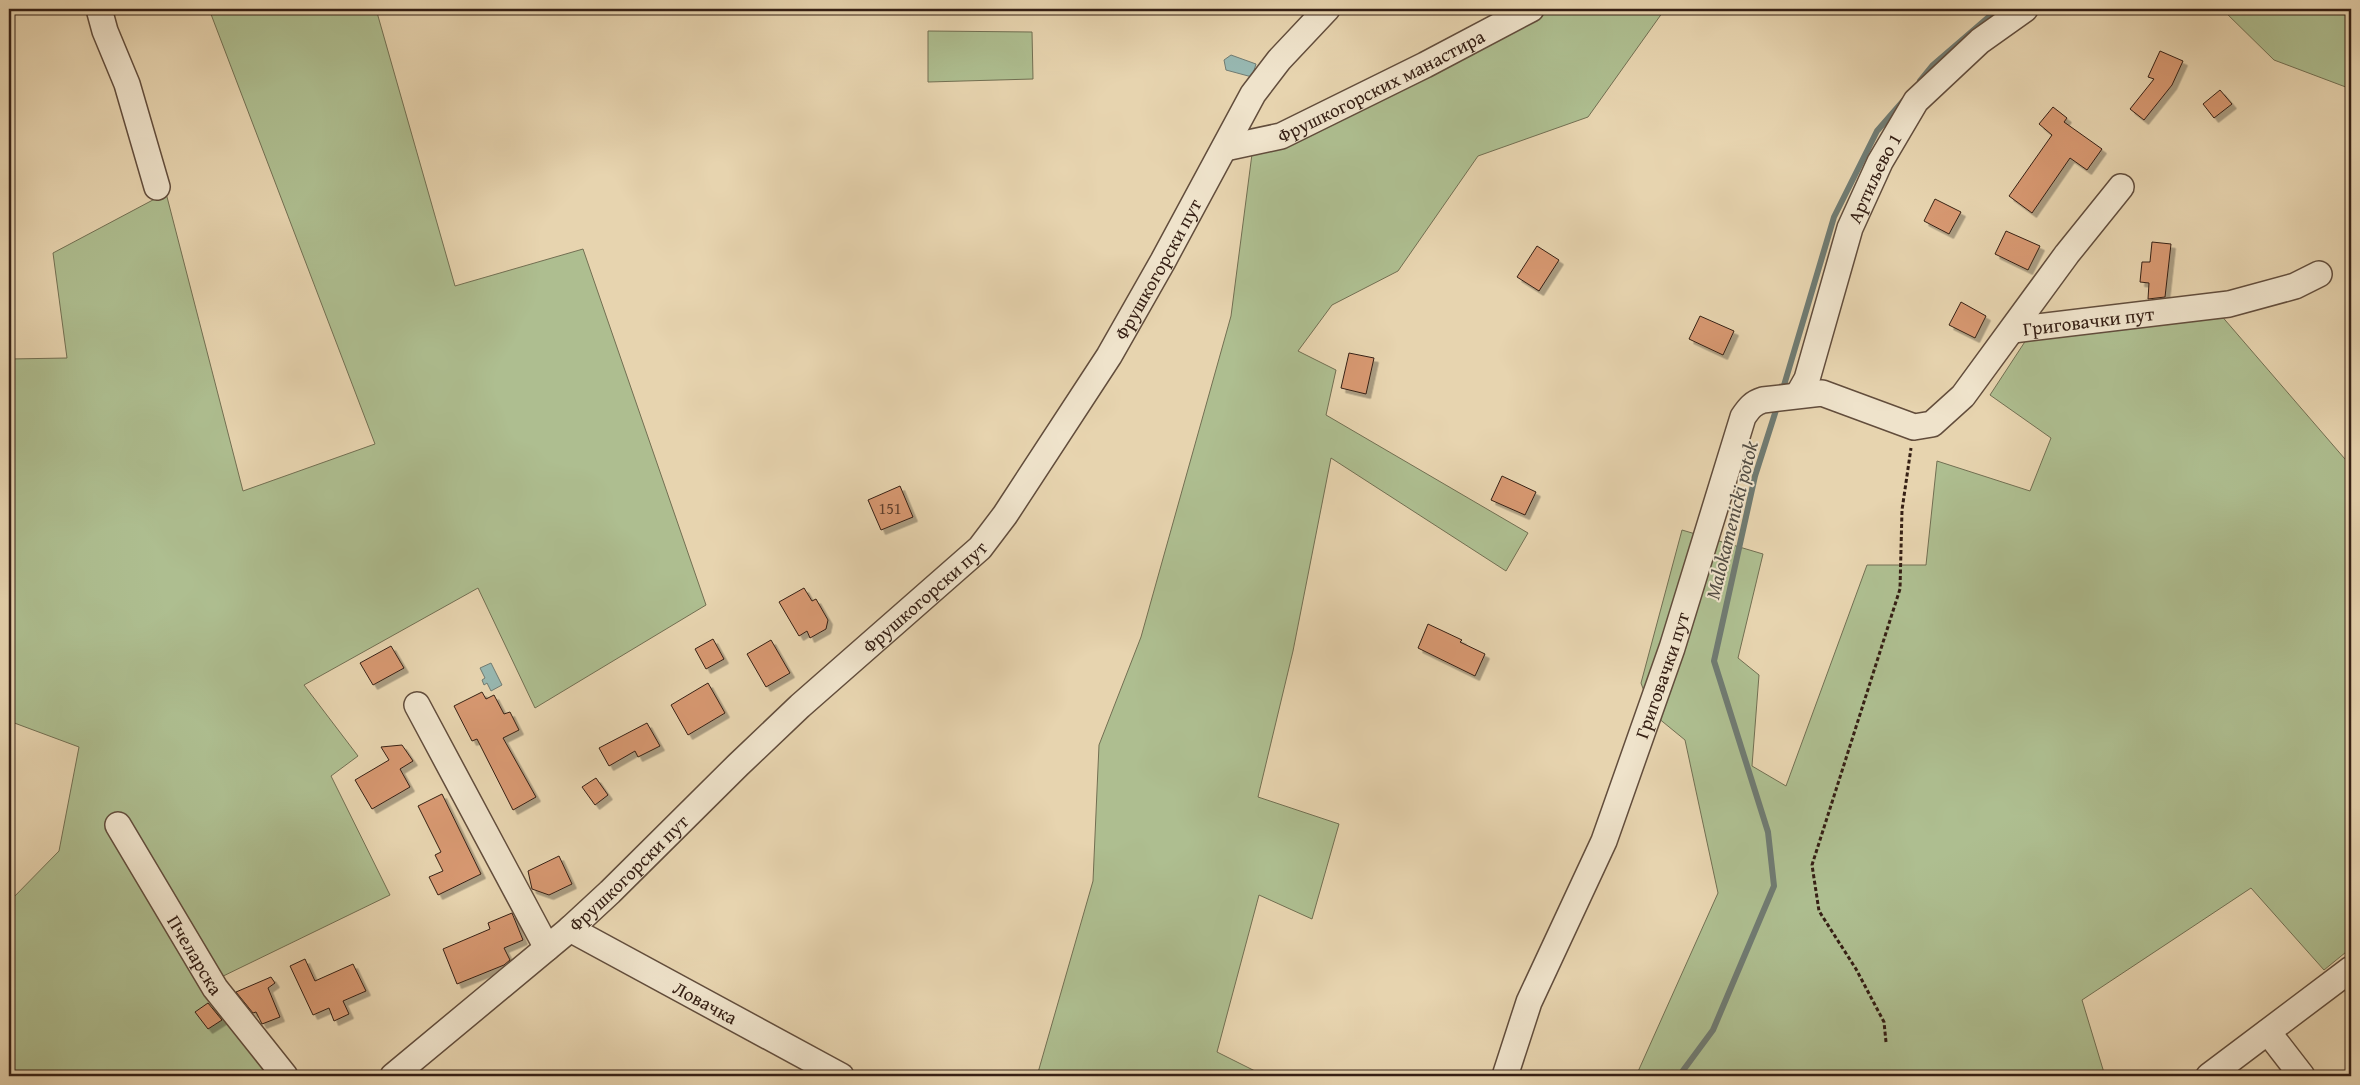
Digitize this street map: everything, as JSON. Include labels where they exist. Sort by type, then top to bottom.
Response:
[{"type":"street","points":[[99,9],[105,31],[127,84],[157,187]]},
{"type":"street","name":"Фрушкогорски пут","points":[[393,1076],[570,928],[617,885],[800,706],[980,548],[1005,515],[1109,356],[1253,94],[1279,60],[1327,9]]},
{"type":"street","name":"Фрушкогорских манастира","points":[[1225,148],[1280,136],[1426,65],[1531,9]]},
{"type":"street","name":"Артиљево 1","points":[[1798,395],[1807,379],[1850,228],[1880,162],[1916,101],[1980,41],[2026,9]]},
{"type":"street","points":[[2013,330],[2067,254],[2120,186]]},
{"type":"street","name":"Григовачки пут","points":[[1505,1076],[1529,1002],[1604,841],[1672,648],[1743,417],[1754,403],[1763,400],[1822,393],[1914,427],[1932,424],[1963,396],[2013,330],[2229,304],[2294,286],[2319,274]]},
{"type":"street","points":[[417,706],[547,948]]},
{"type":"street","name":"Пчеларска","points":[[118,825],[215,988],[285,1076]]},
{"type":"street","name":"Ловачка","points":[[570,928],[841,1076]]},
{"type":"street","points":[[2209,1076],[2351,969]]},
{"type":"street","points":[[2268,1032],[2302,1076]]},
{"type":"path","points":[[1886,1042],[1884,1022],[1856,969],[1819,911],[1812,864],[1900,589],[1902,510],[1914,427]]},
{"type":"green space","points":[[209,9],[376,9],[455,286],[583,249],[706,605],[535,708],[478,588],[304,685],[358,756],[331,776],[390,895],[213,981],[292,1076],[9,1076],[9,902],[59,851],[79,747],[9,721],[9,359],[67,358],[53,253],[166,193],[243,491],[375,444]]},
{"type":"green space","points":[[1498,9],[1665,9],[1588,117],[1478,156],[1398,271],[1332,305],[1298,351],[1336,370],[1326,415],[1528,533],[1506,571],[1331,458],[1293,651],[1258,797],[1339,824],[1312,919],[1259,895],[1217,1052],[1265,1076],[1037,1076],[1093,881],[1099,745],[1141,637],[1231,316],[1252,154],[1467,50]]},
{"type":"green space","points":[[2222,9],[2351,9],[2351,89],[2274,60]]},
{"type":"green space","points":[[928,31],[1032,32],[1033,79],[928,82]]},
{"type":"green space","points":[[2213,306],[2351,466],[2351,948],[2324,970],[2251,888],[2082,1000],[2105,1076],[1636,1076],[1718,893],[1685,740],[1652,713],[1641,683],[1682,530],[1763,554],[1738,658],[1759,675],[1752,766],[1786,786],[1867,565],[1926,565],[1937,461],[2030,491],[2051,438],[1990,395],[2030,334]]},
{"type":"water","points":[[1231,55],[1256,64],[1252,77],[1226,70],[1224,60]]},
{"type":"water","points":[[491,663],[502,685],[491,691],[487,683],[484,685],[482,680],[485,678],[480,668]]},
{"type":"building","points":[[2160,51],[2183,61],[2172,85],[2144,120],[2130,109],[2154,79],[2148,77]]},
{"type":"building","points":[[2220,90],[2232,104],[2214,118],[2203,104]]},
{"type":"building","points":[[2053,107],[2067,118],[2064,122],[2102,149],[2087,170],[2070,158],[2032,213],[2009,196],[2052,135],[2039,124]]},
{"type":"building","points":[[1935,199],[1961,212],[1949,234],[1924,221]]},
{"type":"building","points":[[2006,231],[2040,246],[2028,270],[1995,254]]},
{"type":"building","points":[[2152,242],[2171,244],[2165,297],[2148,299],[2149,283],[2140,282],[2142,262],[2150,262]]},
{"type":"building","points":[[1537,246],[1559,260],[1539,291],[1517,277]]},
{"type":"building","points":[[1961,302],[1986,316],[1975,338],[1949,325]]},
{"type":"building","points":[[1700,316],[1734,331],[1723,355],[1689,339]]},
{"type":"building","points":[[1349,353],[1374,358],[1366,394],[1341,388]]},
{"type":"building","points":[[1502,476],[1536,492],[1525,515],[1491,500]]},
{"type":"building","points":[[900,486],[913,517],[881,530],[868,500]]},
{"type":"building","points":[[804,588],[812,601],[816,599],[828,620],[826,629],[810,638],[807,631],[799,636],[779,602]]},
{"type":"building","points":[[1428,624],[1462,640],[1460,642],[1485,654],[1475,676],[1418,648]]},
{"type":"building","points":[[713,639],[724,659],[706,669],[695,649]]},
{"type":"building","points":[[771,640],[790,673],[766,687],[747,654]]},
{"type":"building","points":[[391,646],[404,668],[373,685],[360,663]]},
{"type":"building","points":[[708,683],[725,713],[688,735],[671,705]]},
{"type":"building","points":[[482,692],[486,699],[494,695],[504,714],[510,712],[519,730],[503,738],[536,797],[513,810],[477,739],[472,741],[454,706]]},
{"type":"building","points":[[647,723],[660,746],[638,757],[635,751],[609,766],[599,748]]},
{"type":"building","points":[[402,745],[413,761],[400,769],[410,787],[372,809],[355,780],[389,760],[381,747]]},
{"type":"building","points":[[596,778],[608,795],[595,805],[582,787]]},
{"type":"building","points":[[442,794],[481,874],[438,895],[429,877],[443,871],[435,855],[441,852],[418,806]]},
{"type":"building","points":[[559,856],[572,884],[549,895],[532,889],[528,871]]},
{"type":"building","points":[[512,913],[523,940],[504,948],[510,960],[504,965],[457,984],[443,949],[490,929],[488,923]]},
{"type":"building","points":[[305,959],[315,981],[353,964],[366,991],[343,1001],[349,1014],[334,1021],[329,1008],[313,1015],[290,966]]},
{"type":"building","points":[[271,977],[275,983],[268,988],[280,1017],[262,1024],[256,1012],[253,1013],[236,992]]},
{"type":"building","points":[[208,1003],[222,1020],[208,1029],[195,1012]]},
{"type":"waterway","name":"Malokamenicki potok","points":[[1920,81],[1933,65],[1998,9]]},
{"type":"waterway","name":"Malokamenicki potok","points":[[1782,392],[1834,217],[1877,131],[1904,100]]},
{"type":"waterway","name":"Malokamenicki potok","points":[[1679,1076],[1713,1030],[1774,886],[1768,832],[1714,661],[1755,476],[1778,404]]}]
